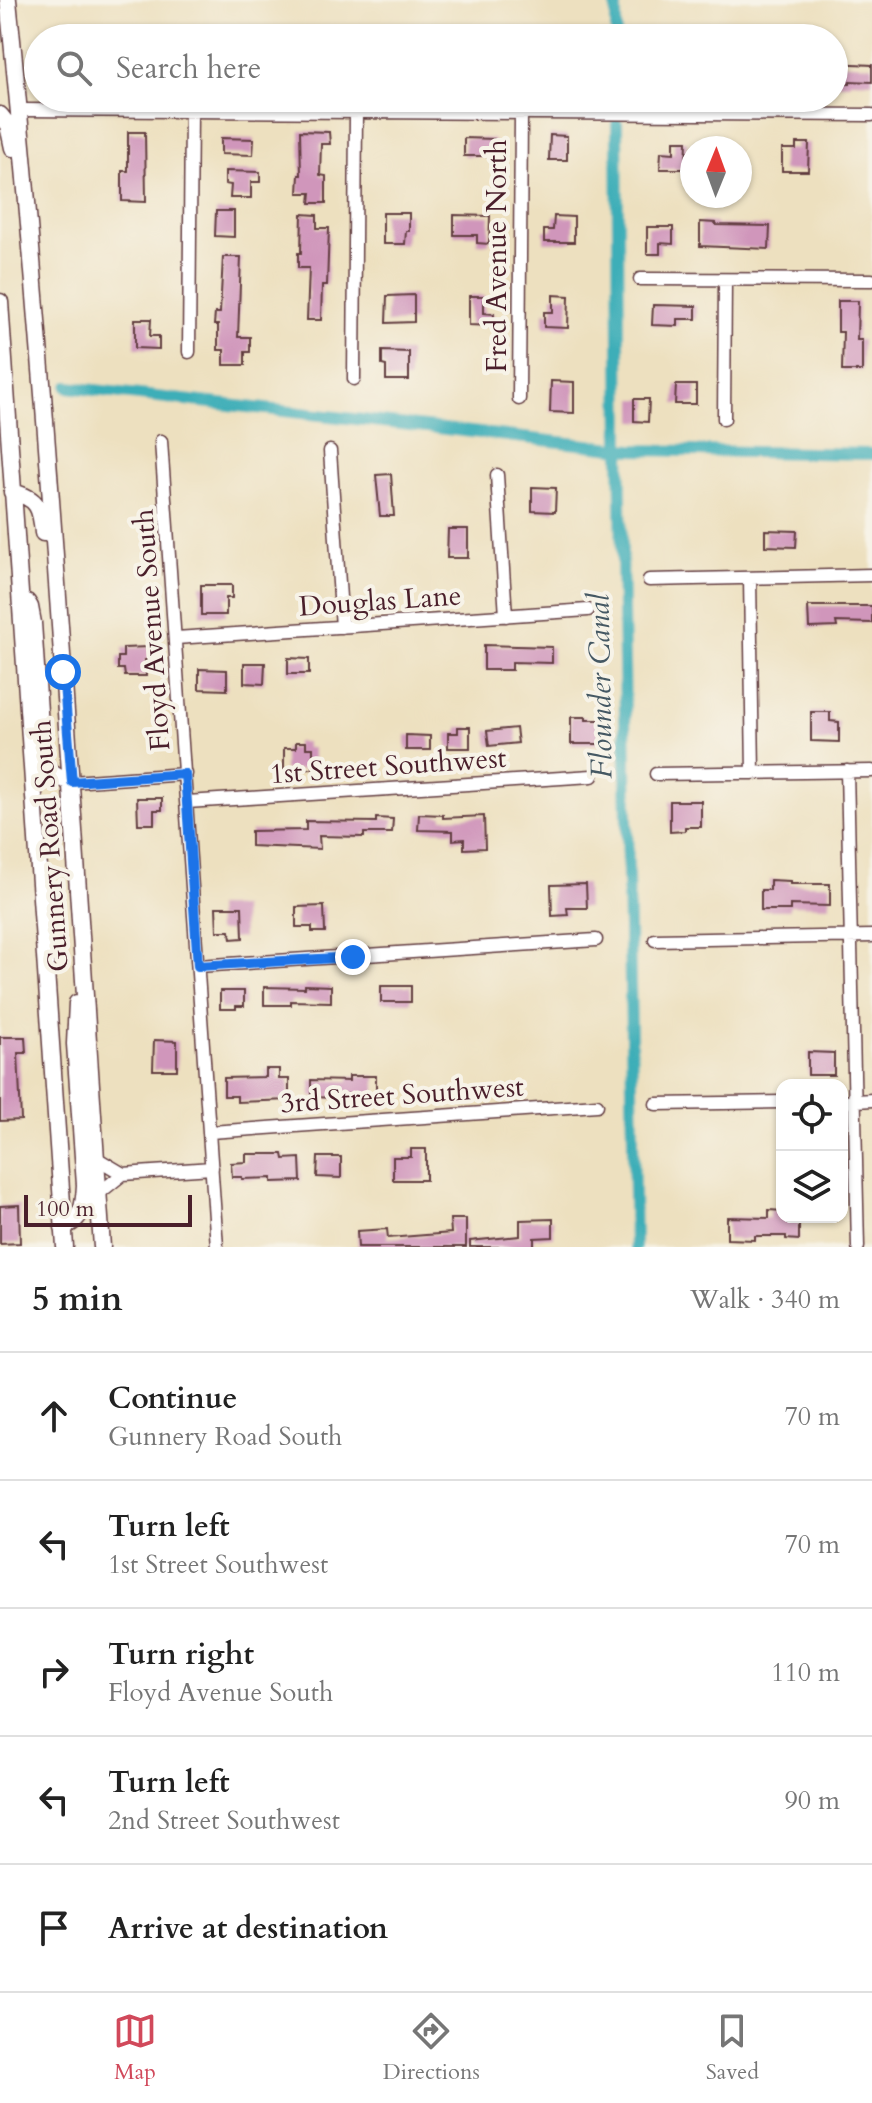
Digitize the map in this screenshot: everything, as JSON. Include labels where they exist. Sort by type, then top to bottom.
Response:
[{"type":"main road","points":[[8,0],[34,291]]},
{"type":"main road","points":[[0,115],[8,125],[12,140],[24,271],[34,291]]},
{"type":"main road","name":"Gunnery Road South","points":[[34,291],[72,782],[102,1247]]},
{"type":"main road","name":"Gunnery Road South","points":[[0,302],[6,388],[6,492],[19,591],[65,1247]]},
{"type":"main road","points":[[6,492],[30,498],[42,516],[52,651],[63,672]]},
{"type":"main road","points":[[19,591],[30,607],[33,623],[42,756],[51,773],[72,782]]},
{"type":"main road","points":[[63,1227],[73,1224],[80,1215],[85,1185],[75,1044],[80,905]]},
{"type":"street","points":[[19,110],[24,110]]},
{"type":"street","points":[[189,352],[191,112]]},
{"type":"street","points":[[354,379],[356,112],[872,115]]},
{"type":"street","name":"Fred Avenue North","points":[[519,399],[521,114]]},
{"type":"street","points":[[640,279],[872,280]]},
{"type":"street","points":[[724,419],[725,280]]},
{"type":"street","name":"Floyd Avenue South","points":[[161,441],[217,1247]]},
{"type":"street","points":[[330,451],[342,627]]},
{"type":"street","points":[[497,475],[506,616]]},
{"type":"street","points":[[649,580],[872,575]]},
{"type":"street","points":[[750,578],[753,773]]},
{"type":"street","name":"Douglas Lane","points":[[176,638],[588,610]]},
{"type":"street","points":[[847,771],[852,936],[849,1102],[858,1247]]},
{"type":"street","points":[[656,774],[872,771]]},
{"type":"street","points":[[72,782],[185,774]]},
{"type":"street","name":"1st Street Southwest","points":[[187,802],[592,776]]},
{"type":"street","points":[[655,940],[872,936]]},
{"type":"street","points":[[198,966],[596,940]]},
{"type":"street","points":[[849,1102],[872,1100]]},
{"type":"street","points":[[656,1104],[776,1102]]},
{"type":"street","name":"3rd Street Southwest","points":[[210,1132],[597,1105]]},
{"type":"street","points":[[96,1158],[123,1174],[212,1168]]},
{"type":"street","points":[[98,1194],[123,1174]]},
{"type":"building","points":[[848,64],[872,65],[872,82],[850,81],[850,84]]},
{"type":"building","points":[[300,131],[329,132],[330,144],[321,144],[320,175],[326,176],[326,203],[310,203],[311,193],[298,193],[301,175]]},
{"type":"building","points":[[128,132],[145,132],[146,202],[122,201],[122,171],[128,171]]},
{"type":"building","points":[[550,135],[567,136],[567,160],[549,160]]},
{"type":"building","points":[[221,138],[254,139],[253,155],[221,154]]},
{"type":"building","points":[[464,138],[494,139],[494,156],[464,156]]},
{"type":"building","points":[[674,141],[680,141],[680,169],[660,169],[661,152],[674,153]]},
{"type":"building","points":[[796,143],[809,143],[808,171],[782,171],[782,149],[796,149]]},
{"type":"building","points":[[225,171],[260,172],[260,182],[251,182],[251,198],[230,198],[231,185],[225,184]]},
{"type":"building","points":[[216,211],[234,211],[234,237],[215,236]]},
{"type":"building","points":[[383,213],[409,213],[405,244],[383,244]]},
{"type":"building","points":[[302,214],[317,215],[317,228],[329,228],[327,285],[322,285],[321,320],[307,320],[309,268],[298,268]]},
{"type":"building","points":[[454,215],[490,216],[489,244],[477,243],[477,235],[454,235]]},
{"type":"building","points":[[554,216],[574,217],[574,242],[544,242],[544,230],[553,230]]},
{"type":"building","points":[[700,222],[770,226],[769,249],[700,246]]},
{"type":"building","points":[[647,227],[673,227],[673,244],[660,243],[660,254],[647,254]]},
{"type":"building","points":[[223,257],[241,257],[238,337],[250,337],[250,352],[245,352],[245,365],[224,365],[224,350],[218,350],[218,325],[214,325],[215,313],[220,313]]},
{"type":"building","points":[[414,295],[414,322],[386,323],[387,296]]},
{"type":"building","points":[[553,295],[569,296],[568,328],[544,327],[544,312],[553,312]]},
{"type":"building","points":[[469,296],[484,296],[484,313],[494,314],[493,326],[469,325]]},
{"type":"building","points":[[838,301],[858,301],[857,340],[862,340],[862,371],[842,371],[843,332],[838,332]]},
{"type":"building","points":[[653,305],[696,306],[696,319],[678,319],[678,326],[652,325]]},
{"type":"building","points":[[135,319],[151,319],[150,336],[159,336],[159,349],[135,348]]},
{"type":"building","points":[[382,351],[409,352],[409,380],[386,380]]},
{"type":"building","points":[[551,381],[574,382],[574,413],[550,412]]},
{"type":"building","points":[[676,385],[696,385],[696,404],[675,404]]},
{"type":"building","points":[[634,399],[649,399],[648,422],[634,421]]},
{"type":"building","points":[[391,474],[394,516],[380,516],[376,475]]},
{"type":"building","points":[[532,487],[556,488],[555,512],[532,511]]},
{"type":"building","points":[[448,529],[468,529],[468,558],[447,558]]},
{"type":"building","points":[[765,530],[797,531],[796,547],[765,546]]},
{"type":"building","points":[[201,585],[232,585],[232,598],[226,598],[226,615],[201,615]]},
{"type":"building","points":[[808,606],[872,606],[872,623],[836,622],[837,627],[809,628]]},
{"type":"building","points":[[484,645],[552,647],[552,663],[512,662],[512,670],[484,670]]},
{"type":"building","points":[[149,647],[149,660],[145,660],[146,676],[125,676],[124,669],[118,669],[118,657],[123,657],[123,648]]},
{"type":"building","points":[[288,658],[309,659],[309,674],[288,674]]},
{"type":"building","points":[[244,663],[265,663],[264,684],[244,683]]},
{"type":"building","points":[[199,669],[227,670],[227,690],[199,689]]},
{"type":"building","points":[[811,712],[830,712],[830,721],[839,722],[839,742],[811,741]]},
{"type":"building","points":[[571,717],[602,720],[602,744],[571,744]]},
{"type":"building","points":[[458,727],[470,727],[470,748],[448,748],[448,733],[458,733]]},
{"type":"building","points":[[516,728],[518,743],[489,746],[487,731]]},
{"type":"building","points":[[406,735],[430,736],[430,750],[406,750]]},
{"type":"building","points":[[296,742],[306,742],[306,748],[313,748],[313,769],[284,770],[284,748],[296,748]]},
{"type":"building","points":[[137,798],[162,798],[162,810],[154,810],[154,824],[138,824]]},
{"type":"building","points":[[670,801],[701,801],[701,827],[685,827],[685,831],[670,832]]},
{"type":"building","points":[[419,814],[443,815],[443,818],[484,816],[485,848],[464,849],[464,839],[453,840],[453,831],[418,830]]},
{"type":"building","points":[[376,818],[393,819],[392,833],[364,833],[364,837],[319,836],[320,849],[251,846],[251,831],[306,830],[306,821],[376,822]]},
{"type":"building","points":[[770,880],[790,881],[790,884],[830,884],[830,906],[790,905],[790,910],[761,910],[761,890],[770,890]]},
{"type":"building","points":[[586,884],[587,908],[567,908],[568,915],[552,916],[551,885]]},
{"type":"building","points":[[324,906],[325,932],[312,932],[312,927],[296,927],[296,907]]},
{"type":"building","points":[[216,907],[242,907],[243,938],[231,939],[230,931],[217,931]]},
{"type":"building","points":[[305,985],[331,986],[331,1002],[291,1001],[291,1005],[264,1005],[264,987],[305,988]]},
{"type":"building","points":[[381,986],[411,986],[411,1002],[381,1002]]},
{"type":"building","points":[[220,991],[244,991],[244,1006],[220,1009]]},
{"type":"building","points":[[0,1037],[25,1037],[26,1053],[18,1053],[21,1120],[0,1121]]},
{"type":"building","points":[[154,1040],[177,1041],[177,1070],[153,1070]]},
{"type":"building","points":[[808,1052],[834,1053],[834,1075],[808,1075]]},
{"type":"building","points":[[266,1069],[279,1069],[279,1079],[289,1079],[289,1100],[237,1102],[237,1096],[224,1096],[224,1078],[266,1077]]},
{"type":"building","points":[[349,1076],[376,1076],[376,1094],[311,1097],[311,1080],[349,1081]]},
{"type":"building","points":[[411,1149],[426,1149],[426,1180],[393,1180],[393,1157],[411,1157]]},
{"type":"building","points":[[246,1154],[283,1154],[284,1159],[300,1158],[301,1181],[272,1182],[272,1178],[232,1177],[231,1163],[246,1162]]},
{"type":"building","points":[[318,1157],[341,1157],[341,1178],[317,1177]]},
{"type":"building","points":[[19,1205],[20,1243],[0,1244],[0,1206]]},
{"type":"building","points":[[769,1210],[776,1211],[776,1223],[799,1223],[799,1240],[786,1239],[786,1236],[755,1236],[755,1240],[727,1239],[727,1217],[769,1218]]},
{"type":"building","points":[[450,1219],[466,1219],[466,1247],[358,1247],[357,1231],[387,1229],[388,1238],[451,1233]]},
{"type":"building","points":[[553,1219],[553,1237],[534,1238],[534,1247],[470,1247],[470,1241],[520,1236],[520,1220]]},
{"type":"waterway","name":"Flounder Canal","points":[[616,0],[616,24]]},
{"type":"waterway","name":"Flounder Canal","points":[[617,124],[635,1247]]},
{"type":"waterway","points":[[68,387],[632,450],[872,454]]},
{"type":"route","points":[[63,672],[72,782],[185,774],[198,966],[353,957]]}]
